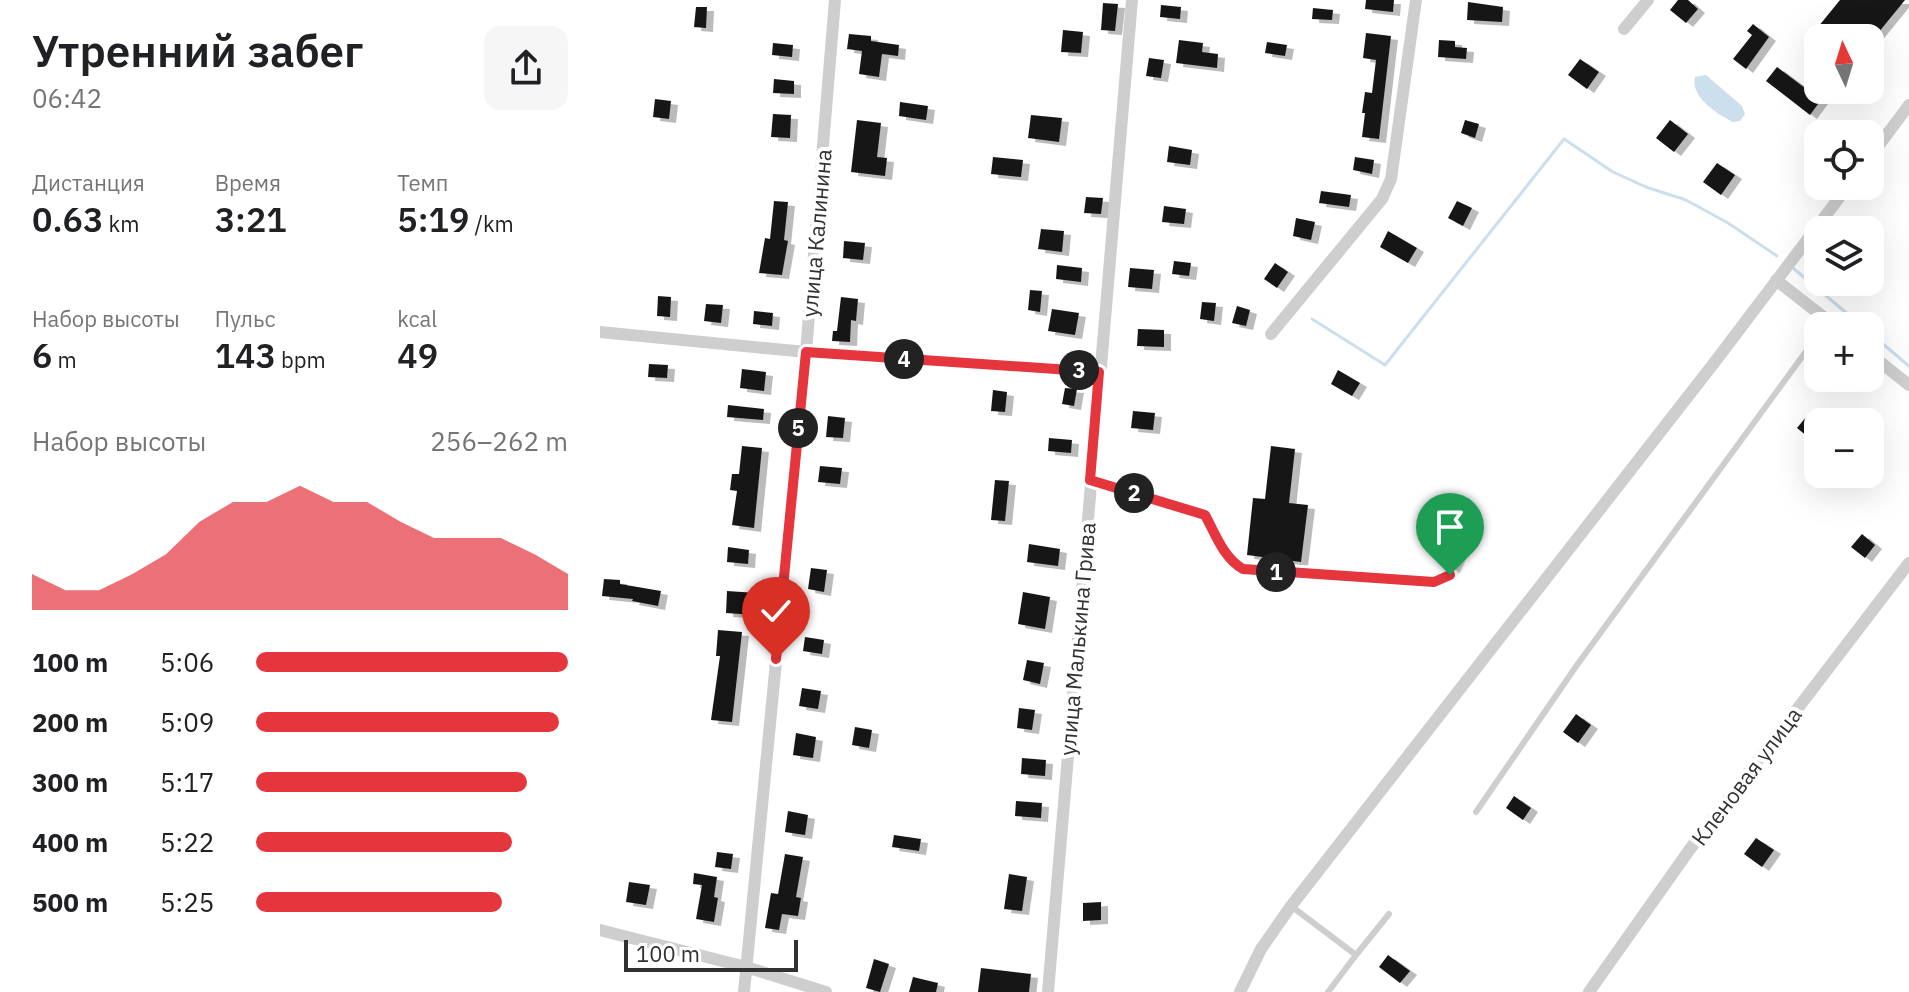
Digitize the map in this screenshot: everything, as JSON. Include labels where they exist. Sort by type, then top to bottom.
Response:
[{"type":"street","name":"улица Калинина","points":[[744,992],[806,352],[835,0]]},
{"type":"street","name":"улица Малькина Грива","points":[[1048,992],[1132,0]]},
{"type":"street","points":[[1271,334],[1382,199],[1391,179],[1416,0]]},
{"type":"street","points":[[1624,29],[1648,0]]},
{"type":"street","points":[[1884,138],[1909,105]]},
{"type":"street","points":[[1240,992],[1261,949],[1291,906],[1837,200]]},
{"type":"street","points":[[1776,280],[1815,312]]},
{"type":"street","points":[[600,332],[806,352],[1099,372]]},
{"type":"street","points":[[1884,365],[1909,385]]},
{"type":"street","name":"Кленовая улица","points":[[1589,992],[1690,849],[1909,563]]},
{"type":"street","points":[[600,930],[746,967],[826,992]]},
{"type":"lane","points":[[1476,812],[1577,665],[1804,354]]},
{"type":"lane","points":[[1090,480],[1205,515],[1223,551],[1243,569],[1434,582],[1458,570],[1470,542]]},
{"type":"lane","points":[[1291,906],[1356,955]]},
{"type":"lane","points":[[1328,992],[1389,914]]},
{"type":"water","points":[[1706,75],[1742,106],[1745,114],[1740,121],[1727,119],[1701,98],[1695,77]]},
{"type":"building","points":[[1366,0],[1394,0],[1393,12],[1365,9]]},
{"type":"building","points":[[1678,0],[1688,0],[1698,9],[1686,23],[1670,10]]},
{"type":"building","points":[[1840,0],[1905,0],[1884,26],[1820,24]]},
{"type":"building","points":[[1468,2],[1503,7],[1502,22],[1467,20]]},
{"type":"building","points":[[1103,3],[1118,4],[1115,31],[1101,30]]},
{"type":"building","points":[[1161,5],[1181,7],[1180,19],[1160,17]]},
{"type":"building","points":[[696,7],[707,7],[706,28],[694,27]]},
{"type":"building","points":[[1313,8],[1333,10],[1332,20],[1312,19]]},
{"type":"building","points":[[1753,24],[1769,37],[1746,69],[1733,59],[1752,35],[1747,31]]},
{"type":"building","points":[[1063,30],[1083,32],[1081,53],[1061,52]]},
{"type":"building","points":[[1366,33],[1391,36],[1379,139],[1362,137],[1365,92],[1372,93],[1376,60],[1363,58]]},
{"type":"building","points":[[849,34],[871,36],[871,41],[899,45],[898,56],[882,54],[879,77],[859,74],[862,51],[847,49]]},
{"type":"building","points":[[1179,40],[1203,43],[1202,52],[1218,54],[1217,68],[1176,63]]},
{"type":"building","points":[[1439,40],[1455,41],[1455,47],[1467,48],[1466,59],[1438,57]]},
{"type":"building","points":[[1267,42],[1287,45],[1285,56],[1265,53]]},
{"type":"building","points":[[773,43],[793,45],[792,57],[772,55]]},
{"type":"building","points":[[1149,58],[1164,60],[1161,78],[1146,76]]},
{"type":"building","points":[[1580,59],[1599,72],[1587,89],[1568,75]]},
{"type":"building","points":[[1777,67],[1804,87],[1804,104],[1818,104],[1810,115],[1766,81]]},
{"type":"building","points":[[774,79],[794,81],[794,94],[773,93]]},
{"type":"building","points":[[655,99],[671,101],[669,119],[653,117]]},
{"type":"building","points":[[900,102],[928,106],[926,120],[899,116]]},
{"type":"building","points":[[773,114],[791,115],[790,138],[771,137]]},
{"type":"building","points":[[1031,115],[1062,118],[1059,142],[1028,138]]},
{"type":"building","points":[[857,120],[881,123],[877,157],[887,158],[885,176],[851,172]]},
{"type":"building","points":[[1465,120],[1479,124],[1475,138],[1461,133]]},
{"type":"building","points":[[1670,120],[1688,134],[1674,152],[1656,138]]},
{"type":"building","points":[[1169,146],[1192,150],[1190,165],[1167,162]]},
{"type":"building","points":[[993,157],[1023,160],[1021,177],[991,174]]},
{"type":"building","points":[[1355,157],[1374,160],[1372,174],[1353,170]]},
{"type":"building","points":[[1717,163],[1735,175],[1721,195],[1703,182]]},
{"type":"building","points":[[1321,191],[1351,195],[1349,207],[1319,203]]},
{"type":"building","points":[[1086,197],[1103,198],[1101,214],[1084,213]]},
{"type":"building","points":[[774,201],[788,202],[784,240],[788,241],[782,275],[759,273],[765,238],[770,239]]},
{"type":"building","points":[[1457,201],[1472,208],[1463,226],[1448,218]]},
{"type":"building","points":[[1164,206],[1186,209],[1184,224],[1162,222]]},
{"type":"building","points":[[1296,218],[1315,222],[1311,240],[1293,236]]},
{"type":"building","points":[[1041,229],[1064,231],[1062,252],[1038,249]]},
{"type":"building","points":[[1388,231],[1417,248],[1408,263],[1380,247]]},
{"type":"building","points":[[844,241],[865,243],[863,260],[843,258]]},
{"type":"building","points":[[1174,261],[1191,263],[1189,276],[1172,274]]},
{"type":"building","points":[[1275,263],[1288,272],[1277,288],[1264,279]]},
{"type":"building","points":[[1057,265],[1082,268],[1081,282],[1056,279]]},
{"type":"building","points":[[1130,268],[1154,270],[1152,289],[1128,287]]},
{"type":"building","points":[[1030,290],[1042,291],[1040,312],[1028,310]]},
{"type":"building","points":[[658,296],[671,297],[670,317],[657,316]]},
{"type":"building","points":[[841,297],[858,299],[856,321],[851,320],[850,342],[832,341],[833,331],[837,331]]},
{"type":"building","points":[[1202,302],[1216,303],[1214,321],[1200,319]]},
{"type":"building","points":[[706,304],[723,305],[721,323],[704,321]]},
{"type":"building","points":[[1237,306],[1250,310],[1246,326],[1232,323]]},
{"type":"building","points":[[1052,309],[1079,313],[1075,335],[1048,331]]},
{"type":"building","points":[[754,311],[773,313],[772,326],[753,324]]},
{"type":"building","points":[[1138,329],[1164,330],[1164,347],[1137,346]]},
{"type":"building","points":[[649,364],[668,365],[667,378],[648,377]]},
{"type":"building","points":[[742,369],[766,372],[764,391],[740,388]]},
{"type":"building","points":[[1338,370],[1360,383],[1352,396],[1331,384]]},
{"type":"building","points":[[1065,388],[1077,389],[1074,406],[1062,404]]},
{"type":"building","points":[[993,390],[1007,392],[1005,412],[991,411]]},
{"type":"building","points":[[728,405],[764,409],[763,420],[727,417]]},
{"type":"building","points":[[1133,411],[1155,413],[1153,430],[1131,428]]},
{"type":"building","points":[[828,416],[845,418],[843,438],[826,437]]},
{"type":"building","points":[[1804,419],[1804,434],[1797,428]]},
{"type":"building","points":[[1049,438],[1072,440],[1071,453],[1048,451]]},
{"type":"building","points":[[742,446],[762,448],[754,528],[732,525],[737,491],[730,490],[732,474],[739,474]]},
{"type":"building","points":[[1271,446],[1295,449],[1289,503],[1308,505],[1301,562],[1247,555],[1253,498],[1265,499]]},
{"type":"building","points":[[820,466],[842,468],[840,484],[818,482]]},
{"type":"building","points":[[995,480],[1009,481],[1005,521],[991,520]]},
{"type":"building","points":[[1862,534],[1875,545],[1865,558],[1851,547]]},
{"type":"building","points":[[1029,544],[1060,549],[1058,566],[1027,562]]},
{"type":"building","points":[[728,547],[749,550],[748,564],[727,562]]},
{"type":"building","points":[[811,568],[827,570],[824,592],[808,589]]},
{"type":"building","points":[[604,579],[661,591],[658,606],[633,599],[602,596]]},
{"type":"building","points":[[727,591],[757,593],[755,615],[726,613]]},
{"type":"building","points":[[1023,592],[1050,597],[1045,629],[1018,624]]},
{"type":"building","points":[[718,630],[742,632],[732,722],[711,720],[720,656],[716,656]]},
{"type":"building","points":[[805,637],[824,640],[822,654],[803,651]]},
{"type":"building","points":[[1027,660],[1044,663],[1040,684],[1023,680]]},
{"type":"building","points":[[802,688],[821,691],[818,709],[799,706]]},
{"type":"building","points":[[1019,708],[1035,710],[1032,730],[1017,728]]},
{"type":"building","points":[[1576,714],[1591,725],[1578,743],[1563,732]]},
{"type":"building","points":[[855,727],[872,730],[869,748],[852,745]]},
{"type":"building","points":[[796,733],[816,737],[813,758],[793,755]]},
{"type":"building","points":[[1022,758],[1046,760],[1045,776],[1021,774]]},
{"type":"building","points":[[1514,796],[1531,808],[1523,820],[1506,808]]},
{"type":"building","points":[[1016,801],[1042,803],[1041,818],[1015,816]]},
{"type":"building","points":[[788,811],[808,815],[805,835],[785,832]]},
{"type":"building","points":[[894,835],[921,839],[919,851],[892,847]]},
{"type":"building","points":[[1756,838],[1774,850],[1762,867],[1744,854]]},
{"type":"building","points":[[717,852],[733,854],[731,869],[715,867]]},
{"type":"building","points":[[785,854],[803,857],[796,897],[801,898],[798,916],[782,914],[779,930],[765,928],[771,893],[778,894]]},
{"type":"building","points":[[694,873],[717,877],[714,922],[696,919],[702,885],[693,884]]},
{"type":"building","points":[[1009,874],[1027,877],[1022,911],[1004,909]]},
{"type":"building","points":[[629,882],[650,885],[646,905],[626,902]]},
{"type":"building","points":[[1101,902],[1101,920],[1083,921],[1083,903]]},
{"type":"building","points":[[1388,955],[1410,971],[1400,983],[1379,967]]},
{"type":"building","points":[[874,959],[889,964],[880,992],[866,988]]},
{"type":"building","points":[[981,968],[1031,974],[1029,992],[978,992]]},
{"type":"building","points":[[913,977],[938,983],[936,992],[909,992]]},
{"type":"waterway","points":[[1312,319],[1385,365],[1564,139],[1613,172],[1686,200],[1728,223],[1777,256]]},
{"type":"waterway","points":[[1793,268],[1845,312]]},
{"type":"waterway","points":[[1884,345],[1909,366]]},
{"type":"route","points":[[776,659],[806,352],[1099,372],[1090,480],[1205,515],[1223,551],[1243,569],[1434,582],[1450,575]]}]
